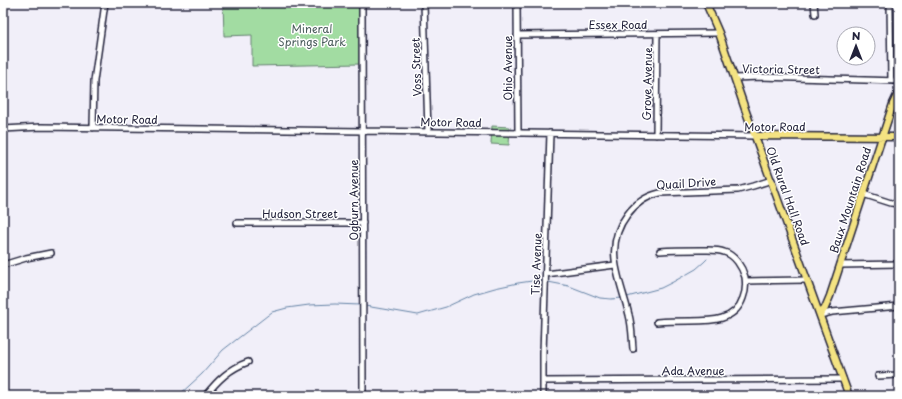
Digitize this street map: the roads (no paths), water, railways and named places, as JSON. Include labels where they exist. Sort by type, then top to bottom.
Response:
[{"type":"main road","name":"Old Rural Hall Road","points":[[706,3],[719,33],[849,396]]},
{"type":"main road","name":"Baux Mountain Road","points":[[820,316],[825,308],[882,137],[896,104],[899,91]]},
{"type":"main road","name":"Motor Road","points":[[756,136],[899,137]]},
{"type":"street","points":[[93,128],[94,81],[104,3]]},
{"type":"street","name":"Ogburn Avenue","points":[[362,3],[363,396]]},
{"type":"street","name":"Voss Street","points":[[424,3],[428,132]]},
{"type":"street","name":"Ohio Avenue","points":[[516,3],[518,133]]},
{"type":"street","points":[[814,3],[815,14]]},
{"type":"street","points":[[890,3],[891,81]]},
{"type":"street","name":"Essex Road","points":[[517,35],[719,33]]},
{"type":"street","name":"Grove Avenue","points":[[656,135],[658,34]]},
{"type":"street","name":"Victoria Street","points":[[735,78],[760,77],[899,81]]},
{"type":"street","name":"Motor Road","points":[[3,129],[41,127],[756,136]]},
{"type":"street","name":"Tise Avenue","points":[[543,396],[550,133]]},
{"type":"street","name":"Quail Drive","points":[[633,349],[629,316],[615,265],[614,244],[618,229],[631,210],[650,197],[660,193],[738,190],[772,180]]},
{"type":"street","points":[[863,194],[899,204]]},
{"type":"street","name":"Hudson Street","points":[[237,223],[363,223]]},
{"type":"street","points":[[657,322],[707,321],[722,318],[732,313],[740,306],[746,292],[746,281],[743,272],[736,260],[725,252],[712,250],[660,250]]},
{"type":"street","points":[[3,265],[26,258],[51,253]]},
{"type":"street","points":[[840,265],[899,264]]},
{"type":"street","points":[[546,274],[615,265]]},
{"type":"street","points":[[746,281],[807,280]]},
{"type":"street","points":[[820,316],[832,312],[899,306]]},
{"type":"street","points":[[205,396],[226,374],[237,366],[248,362]]},
{"type":"street","points":[[878,376],[899,375]]},
{"type":"street","name":"Ada Avenue","points":[[543,381],[843,379]]},
{"type":"waterway","points":[[627,297],[661,288],[696,269],[707,259]]},
{"type":"waterway","points":[[365,306],[418,315],[446,307],[474,294],[495,288],[518,283],[543,281]]},
{"type":"waterway","points":[[548,282],[569,286],[600,298],[622,298]]},
{"type":"waterway","points":[[178,396],[202,374],[223,350],[272,312],[309,305],[360,305]]},
{"type":"park label","name":"Mineral Springs Park","points":[[312,34]]}]
